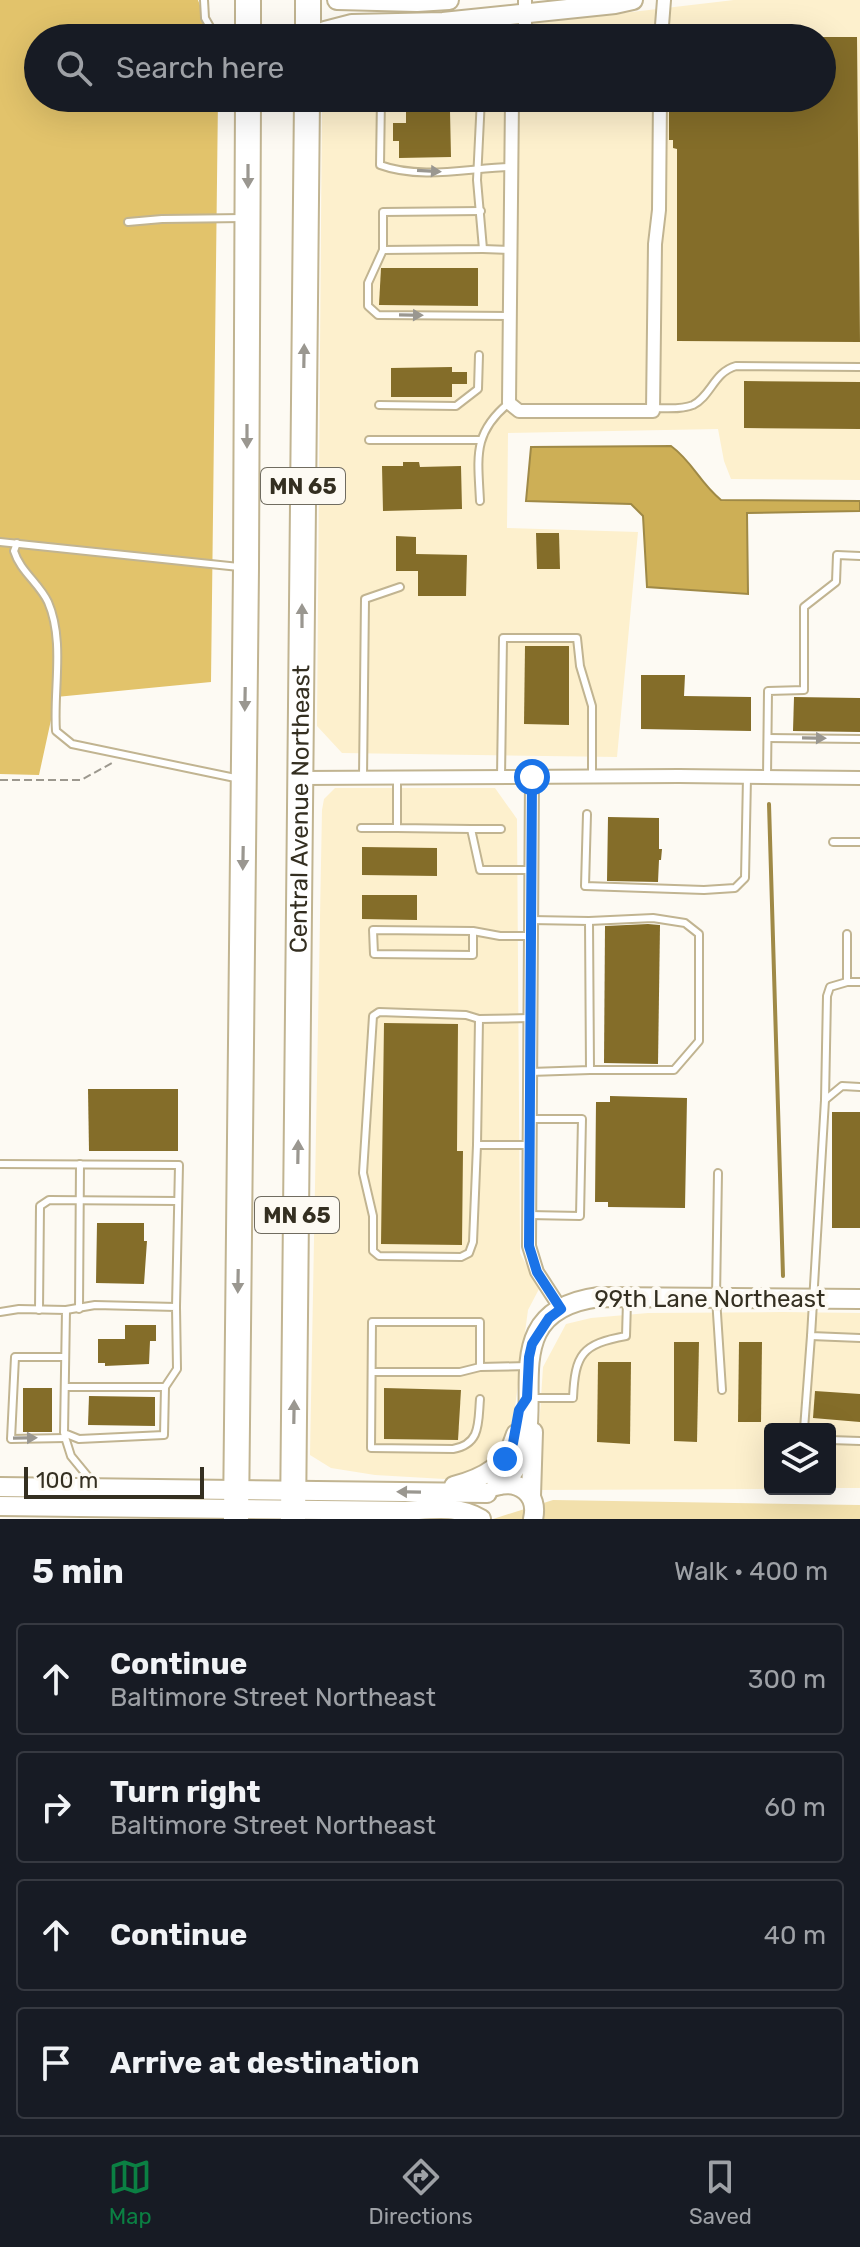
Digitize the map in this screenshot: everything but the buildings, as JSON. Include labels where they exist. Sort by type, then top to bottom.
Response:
[{"type":"highway","points":[[248,0],[248,24]]},
{"type":"highway","points":[[308,0],[308,24]]},
{"type":"highway","name":"MN 65","points":[[236,1506],[248,112]]},
{"type":"highway","name":"Central Avenue Northeast","points":[[293,1506],[307,112]]},
{"type":"street","points":[[337,0],[449,0]]},
{"type":"street","points":[[352,24],[443,22],[525,7],[615,4],[633,0]]},
{"type":"street","points":[[662,24],[664,0]]},
{"type":"street","points":[[512,112],[509,316],[514,407],[653,411],[660,112]]},
{"type":"street","points":[[482,1519],[481,1506],[493,1489],[513,1472],[520,1456],[527,1424],[528,1366],[532,1344],[539,1330],[561,1309],[537,1272],[529,1246],[532,777]]},
{"type":"street","points":[[301,778],[860,778]]},
{"type":"street","name":"99th Lane Northeast","points":[[561,1309],[585,1299],[627,1297],[860,1299]]},
{"type":"street","points":[[441,1492],[481,1479],[505,1459],[513,1443],[519,1410],[527,1398]]},
{"type":"street","points":[[527,1398],[534,1443],[533,1519]]},
{"type":"street","points":[[293,1506],[517,1485],[531,1496]]},
{"type":"street","points":[[0,1487],[98,1488],[236,1506]]},
{"type":"street","points":[[0,1506],[67,1512],[236,1506],[406,1511],[449,1508],[467,1511],[482,1519]]},
{"type":"lane","points":[[204,0],[208,24]]},
{"type":"lane","points":[[381,112],[380,165],[391,169],[437,171],[510,167]]},
{"type":"lane","points":[[480,112],[478,168],[483,249]]},
{"type":"lane","points":[[481,211],[383,212],[383,250],[368,283],[368,306],[378,315],[509,316]]},
{"type":"lane","points":[[128,222],[247,218]]},
{"type":"lane","points":[[383,250],[510,250]]},
{"type":"lane","points":[[379,405],[456,406],[478,389],[479,355]]},
{"type":"lane","points":[[653,408],[695,404],[721,373],[736,366],[860,367]]},
{"type":"lane","points":[[480,501],[480,440],[494,415],[514,407]]},
{"type":"lane","points":[[369,440],[480,440]]},
{"type":"lane","points":[[0,542],[246,568]]},
{"type":"lane","points":[[17,543],[14,551],[17,562],[48,601],[53,621],[56,640],[56,731],[72,744],[244,780]]},
{"type":"lane","points":[[767,777],[768,691],[804,690],[804,607],[836,582],[837,555],[860,556]]},
{"type":"lane","points":[[363,778],[365,599],[400,587]]},
{"type":"lane","points":[[501,777],[503,638],[577,638],[580,666],[592,706],[592,776]]},
{"type":"lane","points":[[768,738],[860,739]]},
{"type":"lane","points":[[397,777],[397,828]]},
{"type":"lane","points":[[587,814],[585,886],[704,890],[735,888],[745,878],[747,777]]},
{"type":"lane","points":[[361,828],[501,829]]},
{"type":"lane","points":[[471,829],[480,870],[531,870]]},
{"type":"lane","points":[[833,842],[860,842]]},
{"type":"lane","points":[[530,1072],[674,1070],[699,1041],[699,934],[685,923],[653,918],[531,920]]},
{"type":"lane","points":[[589,921],[590,1070]]},
{"type":"lane","points":[[473,931],[473,955],[374,954],[373,930],[473,931],[500,936],[531,936]]},
{"type":"lane","points":[[847,934],[847,982]]},
{"type":"lane","points":[[804,1423],[825,1100],[827,996],[830,987],[860,982]]},
{"type":"lane","points":[[479,1019],[473,1242],[469,1253],[461,1257],[379,1256],[371,1244],[373,1216],[363,1173],[373,1016],[379,1012],[466,1015],[479,1019],[530,1018]]},
{"type":"lane","points":[[825,1100],[842,1086],[860,1087]]},
{"type":"lane","points":[[529,1215],[580,1216],[582,1119],[530,1119]]},
{"type":"lane","points":[[477,1145],[529,1145]]},
{"type":"lane","points":[[0,1164],[179,1165],[177,1369],[165,1387],[164,1435],[79,1439],[65,1435],[11,1439],[15,1357],[65,1357]]},
{"type":"lane","points":[[79,1309],[80,1164]]},
{"type":"lane","points":[[718,1173],[716,1298],[722,1390]]},
{"type":"lane","points":[[39,1310],[40,1206],[49,1200],[178,1201]]},
{"type":"lane","points":[[527,1398],[573,1398],[574,1370],[583,1351],[600,1341],[626,1336],[627,1297]]},
{"type":"lane","points":[[0,1312],[19,1309],[66,1310],[95,1305],[176,1307]]},
{"type":"lane","points":[[66,1310],[65,1435],[71,1456],[98,1488]]},
{"type":"lane","points":[[480,1367],[480,1322],[372,1322],[371,1448],[466,1447],[472,1442],[477,1427],[480,1399]]},
{"type":"lane","points":[[811,1336],[860,1338]]},
{"type":"lane","points":[[372,1372],[460,1372],[480,1367],[528,1366]]},
{"type":"lane","points":[[65,1387],[165,1387]]},
{"type":"lane","points":[[836,1440],[860,1441]]},
{"type":"lane","points":[[65,1487],[67,1512]]},
{"type":"path","points":[[0,780],[81,780],[124,756]]},
{"type":"shaded area","points":[[0,0],[198,0],[207,24],[24,24],[24,112],[218,112],[211,682],[56,697],[39,775],[0,774]]},
{"type":"shaded area","points":[[734,0],[860,0],[860,480],[731,479],[718,429],[508,433],[507,528],[638,532],[617,757],[342,753],[317,726],[322,112],[836,112],[836,24],[529,24]]},
{"type":"shaded area","points":[[671,446],[721,500],[860,501],[860,511],[747,513],[748,594],[647,587],[643,516],[631,504],[526,501],[531,447]]},
{"type":"shaded area","points":[[335,788],[495,788],[517,819],[520,1253],[539,1289],[528,1310],[510,1444],[479,1481],[375,1475],[331,1468],[310,1455],[322,810],[324,799]]},
{"type":"shaded area","points":[[648,1313],[860,1313],[860,1488],[836,1488],[836,1423],[764,1423],[764,1489],[535,1490],[543,1367],[566,1324],[591,1318]]},
{"type":"shaded area","points":[[553,1500],[860,1505],[860,1519],[493,1519]]},
{"type":"waterway","points":[[769,804],[783,1276]]},
{"type":"route","points":[[505,1459],[513,1443],[519,1410],[527,1398],[532,1344],[539,1330],[561,1309],[537,1272],[529,1246],[532,777]]}]
